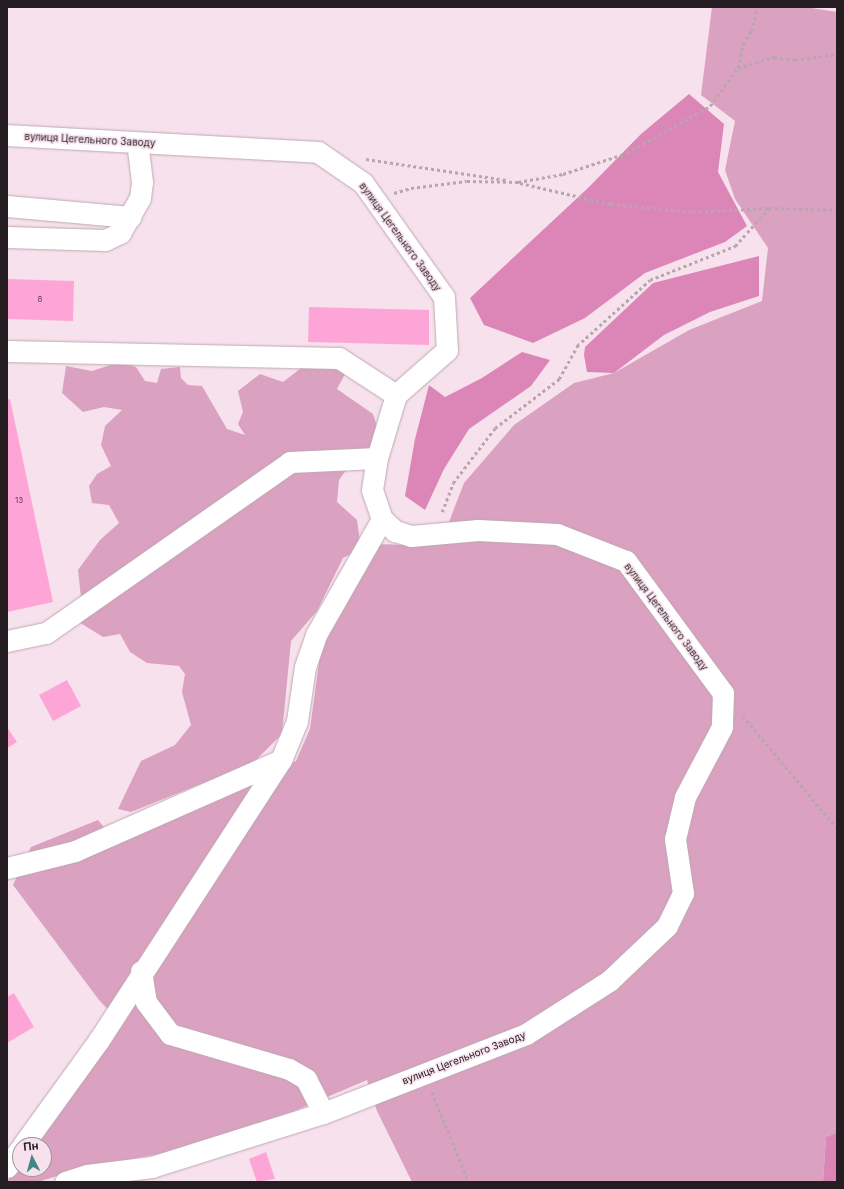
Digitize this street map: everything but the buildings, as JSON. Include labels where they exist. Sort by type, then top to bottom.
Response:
[{"type":"street","name":"вулиця Цегельного Заводу","points":[[7,135],[318,152],[363,183],[444,297],[447,350],[396,395]]},
{"type":"street","points":[[7,237],[105,240],[120,233],[131,217],[140,198],[142,182],[137,143]]},
{"type":"street","points":[[7,206],[131,217]]},
{"type":"street","points":[[7,351],[338,358],[396,395],[377,458],[372,490],[382,519],[317,633],[305,667],[297,721],[281,760],[99,1040],[29,1137]]},
{"type":"street","points":[[7,641],[46,633],[290,462],[377,458]]},
{"type":"street","name":"вулиця Цегельного Заводу","points":[[65,1182],[87,1175],[154,1175],[526,1034],[609,981],[667,926],[683,893],[675,839],[685,797],[722,727],[723,693],[626,561],[557,534],[478,530],[411,536],[395,531],[382,519]]},
{"type":"street","points":[[7,868],[75,851],[281,760]]},
{"type":"street","points":[[142,972],[146,1002],[170,1034],[290,1069],[306,1079],[323,1112]]},
{"type":"path","points":[[374,199],[411,188],[467,181],[518,182],[563,174],[627,153],[710,106],[738,68],[743,44],[751,31],[758,7]]},
{"type":"path","points":[[738,68],[774,57],[795,60],[837,54]]},
{"type":"path","points":[[364,159],[518,182],[618,205],[693,212],[769,208],[837,210]]},
{"type":"path","points":[[432,535],[453,483],[495,428],[559,379],[577,346],[650,280],[735,246],[769,208]]},
{"type":"path","points":[[723,693],[837,828]]},
{"type":"path","points":[[424,1073],[469,1182]]},
{"type":"shaded area","points":[[712,7],[805,7],[837,12],[837,1132],[826,1137],[823,1182],[412,1182],[377,1111],[367,1080],[292,1112],[164,1153],[82,1168],[38,1182],[7,1182],[12,1174],[12,1177],[52,1177],[52,1137],[38,1137],[119,1021],[99,1000],[13,885],[31,847],[98,820],[117,843],[296,761],[310,729],[322,640],[374,544],[410,545],[442,540],[464,483],[514,425],[574,383],[614,373],[689,330],[762,301],[768,248],[735,199],[725,170],[735,121],[701,95]]},
{"type":"shaded area","points":[[689,94],[724,124],[718,172],[747,226],[725,242],[645,273],[585,318],[533,343],[484,325],[470,298],[589,187],[641,134]]},
{"type":"shaded area","points":[[759,256],[759,296],[710,312],[664,335],[614,373],[587,372],[584,355],[585,347],[653,283]]},
{"type":"shaded area","points":[[522,352],[550,360],[531,386],[469,429],[444,469],[425,510],[405,496],[415,439],[429,385],[445,397],[482,378]]},
{"type":"shaded area","points":[[120,362],[136,367],[145,381],[157,383],[161,369],[180,367],[181,378],[188,385],[202,386],[227,429],[245,435],[238,424],[243,412],[238,391],[260,374],[283,382],[305,365],[334,364],[346,372],[337,389],[373,414],[379,432],[370,450],[355,458],[339,480],[337,502],[357,520],[361,549],[343,558],[317,611],[291,641],[282,734],[253,763],[131,812],[118,809],[141,761],[175,745],[191,725],[182,692],[185,674],[179,666],[147,663],[130,652],[120,634],[103,637],[69,616],[81,598],[78,570],[100,540],[119,523],[109,505],[92,503],[89,486],[97,474],[111,466],[101,445],[105,426],[122,410],[104,407],[83,412],[62,393],[66,366],[92,371]]},
{"type":"shaded area","points":[[837,1132],[837,1182],[823,1182],[826,1137]]}]
